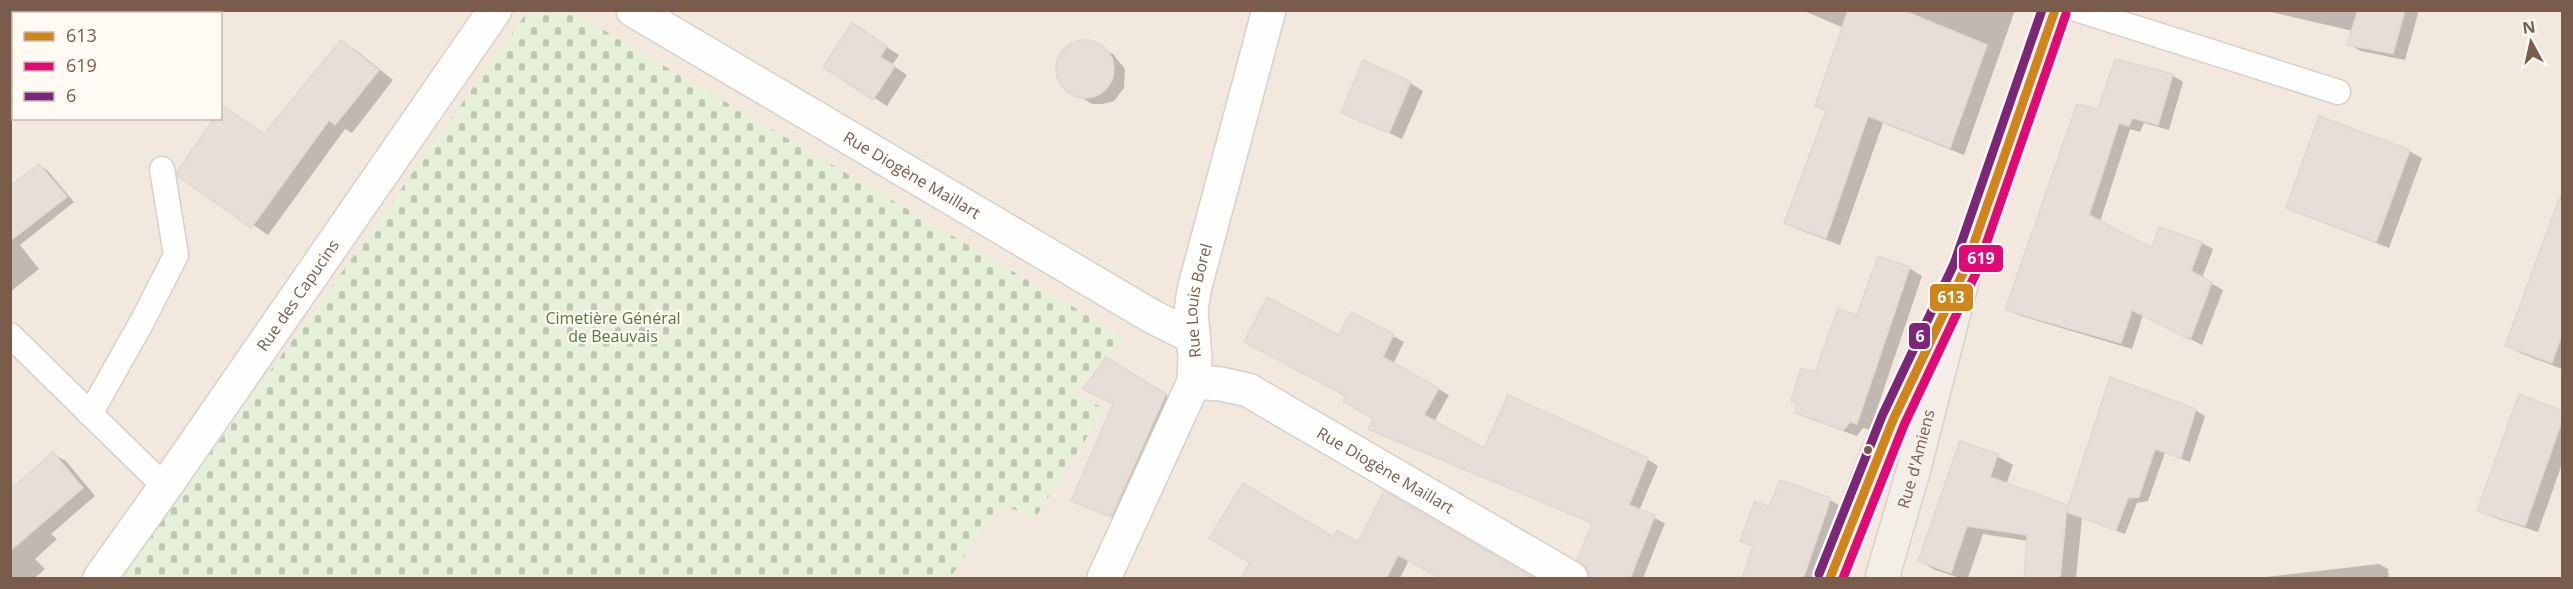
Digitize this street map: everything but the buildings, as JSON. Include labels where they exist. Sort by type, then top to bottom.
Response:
[{"type":"main road","name":"Rue d'Amiens","points":[[1882,579],[1916,461],[1965,268],[2055,10]]},
{"type":"main road","name":"Rue d'Amiens","points":[[1830,579],[1893,420],[1965,268]]},
{"type":"street","name":"Rue des Capucins","points":[[100,579],[495,10]]},
{"type":"street","name":"Rue Diogène Maillart","points":[[633,10],[1132,305],[1191,336]]},
{"type":"street","name":"Rue Louis Borel","points":[[1104,579],[1194,382],[1195,358],[1191,336],[1191,310],[1194,290],[1269,10]]},
{"type":"street","name":"Rue Diogène Maillart","points":[[1194,382],[1221,384],[1248,390],[1571,579]]},
{"type":"lane","points":[[2079,10],[2338,92]]},
{"type":"lane","points":[[90,414],[143,320],[176,255],[162,170]]},
{"type":"lane","points":[[10,335],[165,487]]},
{"type":"shaded area","points":[[11,11],[2562,11],[2562,578],[11,578]]},
{"type":"green space","name":"Cimetière Général de Beauvais","points":[[571,11],[1124,337],[1073,393],[1105,409],[1035,518],[1000,504],[950,578],[119,578],[340,275],[527,12]]},
{"type":"transit line","name":"6","points":[[1819,574],[1882,416],[1954,264],[2042,10]]},
{"type":"transit line","name":"613","points":[[1830,578],[1893,420],[1965,269],[2055,10]]},
{"type":"transit line","name":"619","points":[[1843,578],[1904,425],[1976,273],[2066,14]]}]
